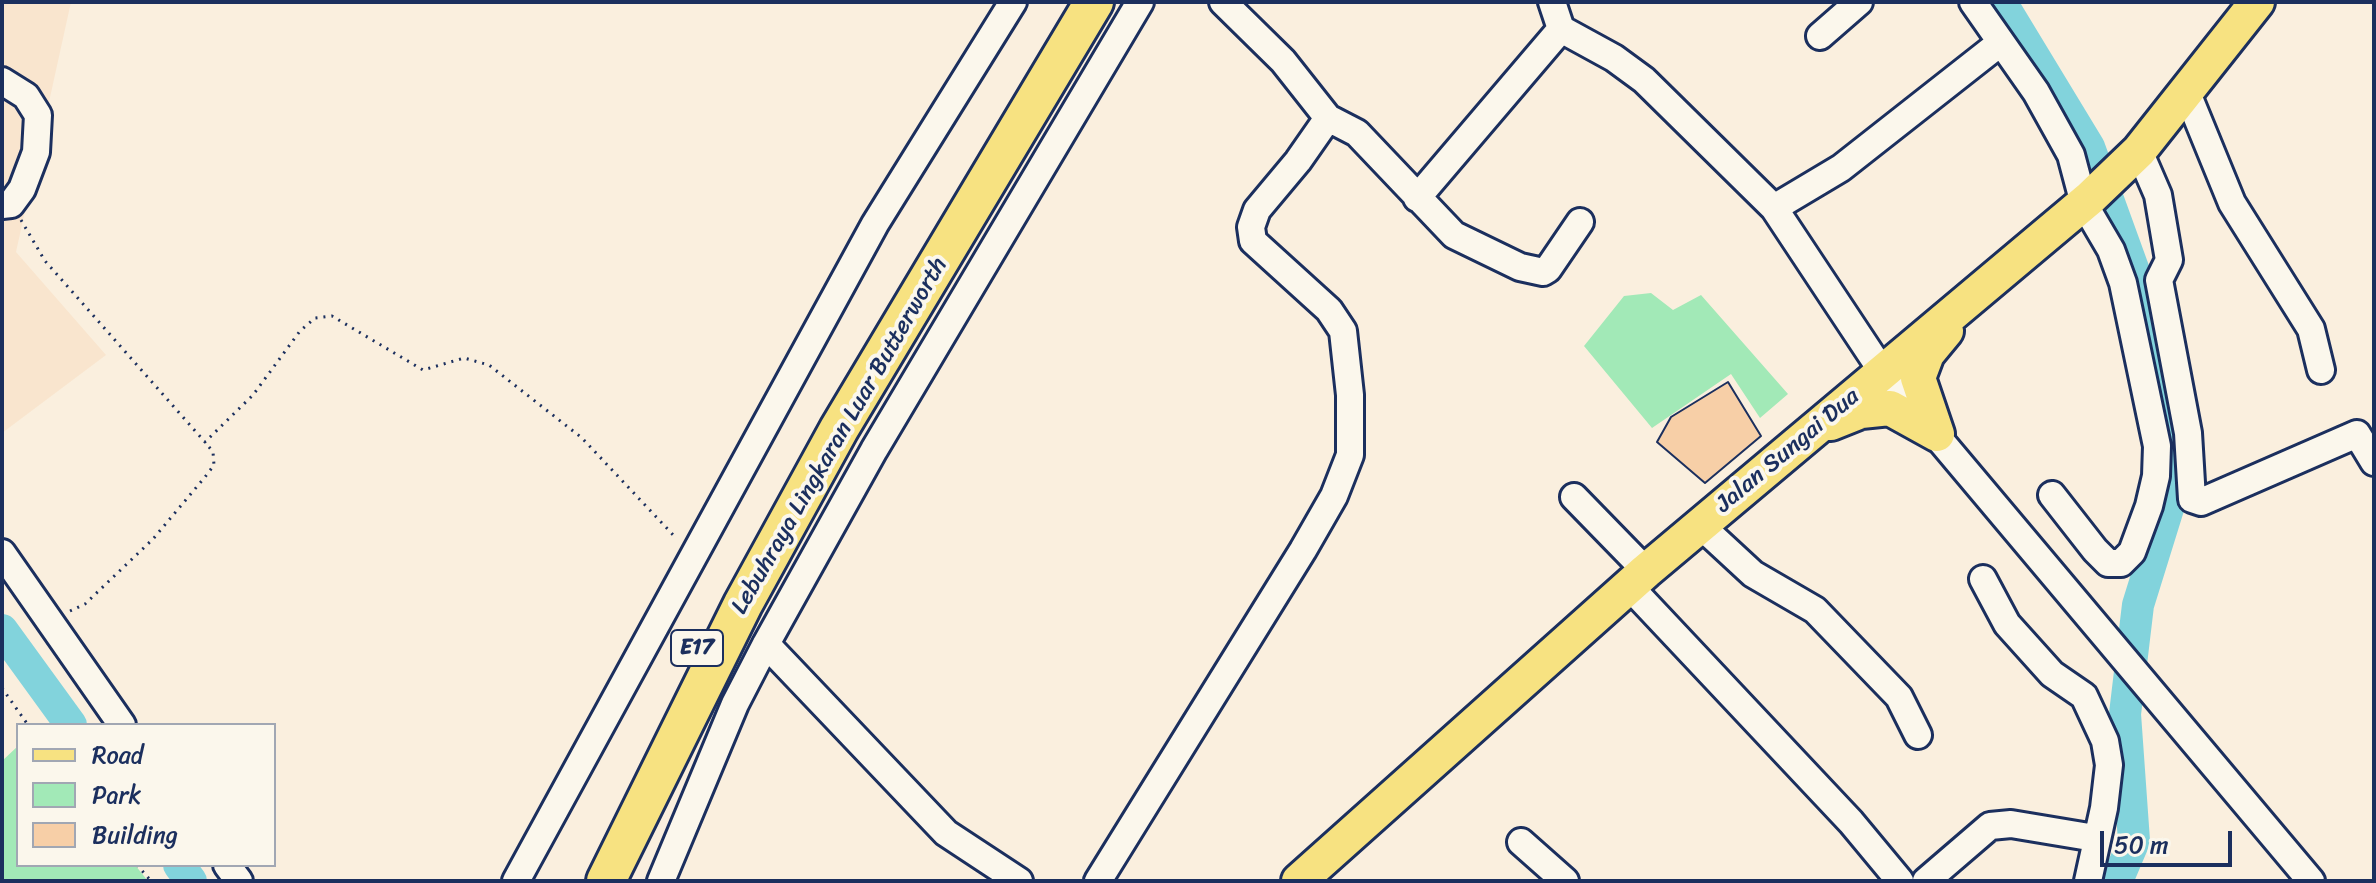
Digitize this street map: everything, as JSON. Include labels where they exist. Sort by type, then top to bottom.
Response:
[{"type":"highway","name":"Lebuhraya Lingkaran Luar Butterworth","points":[[606,881],[829,423],[1066,2]]},
{"type":"highway","name":"Lebuhraya Lingkaran Luar Butterworth","points":[[580,881],[725,592],[1094,2]]},
{"type":"main road","name":"Jalan Sungai Dua","points":[[1299,881],[1637,578],[2087,201],[2135,156],[2257,2]]},
{"type":"main road","points":[[1937,434],[1918,378],[1927,354],[1969,298]]},
{"type":"main road","points":[[1811,431],[1861,411],[1890,408],[1937,434]]},
{"type":"street","points":[[516,881],[695,559],[875,224],[1013,2]]},
{"type":"street","points":[[661,881],[735,704],[766,644],[874,450],[1140,2]]},
{"type":"street","points":[[1223,2],[1283,61],[1328,118],[1357,133],[1454,235],[1536,272],[1548,269],[1580,222]]},
{"type":"street","points":[[1552,2],[1561,29],[1614,58],[1644,80],[1774,208],[1882,371],[2311,881]]},
{"type":"street","points":[[1820,36],[1859,2]]},
{"type":"street","points":[[1973,2],[2036,92],[2071,155],[2087,201],[2111,250],[2123,283],[2157,446],[2156,476],[2132,552],[2121,563],[2108,563],[2052,495]]},
{"type":"street","points":[[1417,198],[1561,29]]},
{"type":"street","points":[[1774,208],[1841,168],[1919,103],[2000,43]]},
{"type":"street","points":[[2,81],[26,96],[38,115],[36,152],[22,189],[6,204]]},
{"type":"street","points":[[2187,93],[2232,203],[2311,329],[2321,370]]},
{"type":"street","points":[[1098,881],[1303,550],[1334,496],[1350,455],[1350,395],[1343,331],[1329,310],[1253,241],[1251,227],[1257,210],[1298,161],[1328,118]]},
{"type":"street","points":[[2135,156],[2158,195],[2169,260],[2159,280],[2188,433],[2192,499],[2201,502],[2357,434],[2374,462]]},
{"type":"street","points":[[1574,497],[1637,578],[1900,881]]},
{"type":"street","points":[[1700,525],[1753,574],[1815,610],[1899,697],[1918,735]]},
{"type":"street","points":[[2,553],[121,723]]},
{"type":"street","points":[[1983,579],[2007,624],[2052,674],[2084,696],[2105,741],[2109,765],[2104,808],[2088,881]]},
{"type":"street","points":[[766,644],[946,833],[1019,881]]},
{"type":"street","points":[[1926,881],[1990,826],[2011,824],[2095,838]]},
{"type":"street","points":[[1521,842],[1565,881]]},
{"type":"path","points":[[6,204],[45,261],[213,452],[214,465],[153,539],[85,604],[48,621]]},
{"type":"path","points":[[205,442],[253,395],[300,331],[315,318],[332,316],[423,370],[464,358],[489,365],[582,438],[695,559]]},
{"type":"path","points":[[2,688],[27,723]]},
{"type":"shaded area","points":[[2,2],[71,2],[16,252],[106,355],[2,433]]},
{"type":"green space","points":[[1651,293],[1673,310],[1701,295],[1788,394],[1760,418],[1731,374],[1652,428],[1584,346],[1624,296]]},
{"type":"green space","points":[[16,748],[16,867],[137,867],[148,881],[2,881],[2,761]]},
{"type":"building","points":[[1728,382],[1761,436],[1705,483],[1657,442],[1671,417]]},
{"type":"waterway","points":[[2001,2],[2089,147],[2152,321],[2179,473],[2138,605],[2125,714],[2134,841],[2117,881]]},
{"type":"waterway","points":[[2,630],[70,723]]},
{"type":"waterway","points":[[180,867],[191,881]]}]
